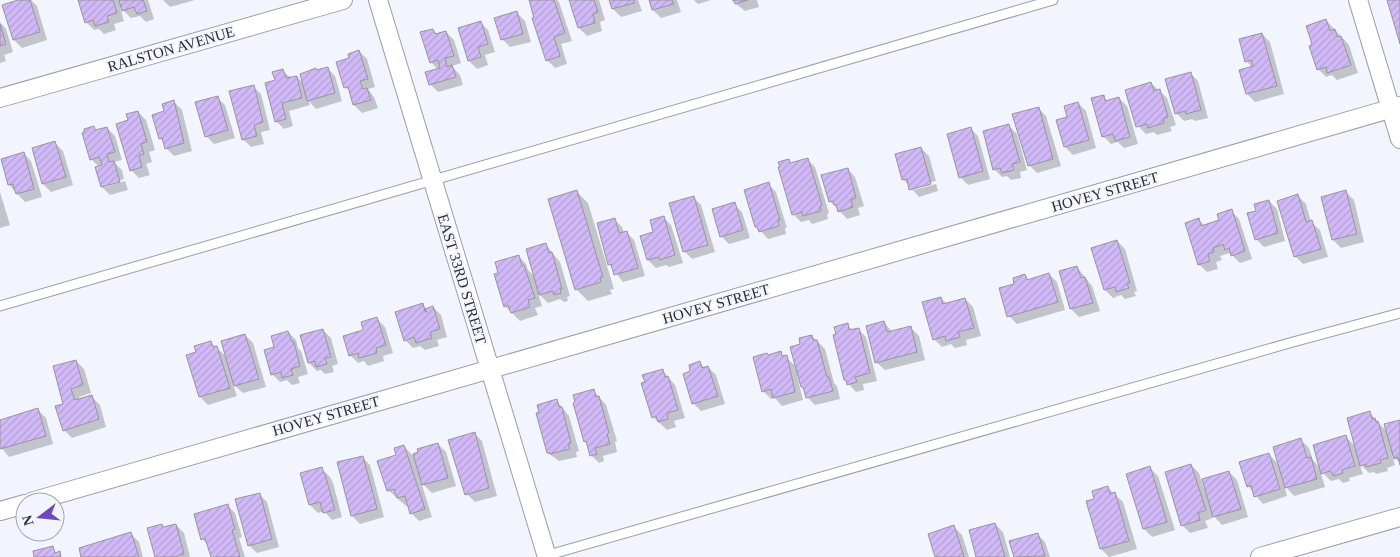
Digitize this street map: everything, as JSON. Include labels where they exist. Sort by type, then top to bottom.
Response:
[{"type":"street","name":"RALSTON AVENUE","points":[[0,98],[342,0]]},
{"type":"street","name":"EAST 33RD STREET","points":[[378,0],[545,557]]},
{"type":"street","points":[[1358,0],[1396,108],[1400,139]]},
{"type":"street","name":"HOVEY STREET","points":[[65,492],[489,368],[1396,108]]},
{"type":"street","points":[[0,511],[15,507]]},
{"type":"street","points":[[1260,557],[1400,517]]},
{"type":"lane","points":[[0,306],[1052,0]]},
{"type":"lane","points":[[545,557],[1264,350],[1400,313]]},
{"type":"building","points":[[18,0],[30,0],[40,32],[13,40],[2,5]]},
{"type":"building","points":[[78,0],[113,0],[117,13],[107,16],[109,22],[95,26],[93,20],[85,23]]},
{"type":"building","points":[[119,0],[143,0],[147,11],[137,14],[134,7],[122,11]]},
{"type":"building","points":[[529,0],[554,0],[565,33],[554,37],[560,56],[546,61],[532,18],[534,18]]},
{"type":"building","points":[[569,0],[594,0],[598,12],[593,14],[595,23],[578,28]]},
{"type":"building","points":[[609,0],[634,0],[634,3],[612,9]]},
{"type":"building","points":[[649,0],[672,0],[674,4],[652,10]]},
{"type":"building","points":[[734,0],[748,0],[735,4]]},
{"type":"building","points":[[1387,0],[1400,0],[1400,44]]},
{"type":"building","points":[[517,11],[523,34],[501,40],[494,18]]},
{"type":"building","points":[[1326,19],[1330,31],[1335,29],[1337,37],[1341,36],[1351,65],[1327,73],[1326,67],[1317,70],[1309,46],[1312,44],[1306,26]]},
{"type":"building","points":[[481,21],[488,44],[478,47],[481,57],[468,61],[458,28]]},
{"type":"building","points":[[0,24],[6,44],[0,46]]},
{"type":"building","points":[[433,29],[435,34],[446,31],[454,56],[445,58],[447,67],[452,65],[456,77],[429,85],[425,72],[440,68],[438,60],[430,63],[420,32]]},
{"type":"building","points":[[1262,33],[1277,86],[1246,94],[1239,70],[1253,66],[1251,60],[1245,62],[1239,39]]},
{"type":"building","points":[[359,50],[368,79],[360,81],[363,89],[367,88],[371,100],[353,105],[348,87],[344,88],[336,62],[349,58],[348,54]]},
{"type":"building","points":[[328,67],[335,93],[307,101],[300,74],[316,68],[316,70]]},
{"type":"building","points":[[283,69],[286,78],[297,76],[302,98],[282,103],[286,119],[275,122],[265,83],[275,80],[272,72]]},
{"type":"building","points":[[1191,72],[1201,110],[1186,114],[1185,111],[1175,114],[1165,79]]},
{"type":"building","points":[[1151,82],[1154,91],[1160,89],[1168,117],[1163,119],[1164,123],[1148,128],[1147,124],[1136,127],[1125,90]]},
{"type":"building","points":[[254,85],[263,122],[254,125],[257,136],[242,140],[229,91]]},
{"type":"building","points":[[1104,95],[1105,101],[1119,97],[1130,137],[1115,141],[1113,134],[1102,137],[1091,98]]},
{"type":"building","points":[[218,96],[228,130],[205,137],[195,102]]},
{"type":"building","points":[[174,100],[184,143],[165,149],[162,138],[159,139],[152,115],[164,111],[162,104]]},
{"type":"building","points":[[1078,102],[1089,140],[1064,147],[1056,120],[1067,117],[1064,106]]},
{"type":"building","points":[[1039,107],[1053,159],[1028,166],[1012,114]]},
{"type":"building","points":[[138,111],[147,142],[141,144],[144,154],[139,156],[142,167],[130,171],[116,124],[128,120],[126,114]]},
{"type":"building","points":[[1009,124],[1020,162],[1012,164],[1014,170],[1002,173],[1000,168],[993,170],[983,131]]},
{"type":"building","points":[[94,126],[95,130],[107,127],[115,152],[107,154],[109,162],[114,161],[120,182],[101,187],[95,167],[102,165],[99,157],[90,160],[82,133],[84,129]]},
{"type":"building","points":[[971,127],[983,171],[959,178],[947,134]]},
{"type":"building","points":[[55,141],[66,177],[42,184],[32,148]]},
{"type":"building","points":[[921,147],[931,184],[909,190],[907,179],[902,180],[895,154]]},
{"type":"building","points":[[24,152],[34,189],[16,194],[13,184],[8,185],[1,159]]},
{"type":"building","points":[[808,158],[822,205],[820,206],[821,211],[803,216],[802,212],[792,215],[778,162],[789,159],[790,163]]},
{"type":"building","points":[[848,168],[856,198],[851,200],[853,207],[838,212],[836,204],[834,205],[833,201],[829,202],[821,175]]},
{"type":"building","points":[[769,182],[780,220],[778,220],[779,226],[759,232],[757,227],[755,227],[744,190]]},
{"type":"building","points":[[577,190],[603,277],[600,278],[601,282],[575,290],[548,199]]},
{"type":"building","points":[[1346,190],[1357,234],[1332,240],[1321,197]]},
{"type":"building","points":[[1298,194],[1306,222],[1312,220],[1321,249],[1294,257],[1277,201]]},
{"type":"building","points":[[694,196],[708,245],[683,252],[669,203]]},
{"type":"building","points":[[1269,200],[1278,233],[1255,240],[1247,213],[1256,211],[1254,204]]},
{"type":"building","points":[[735,202],[743,230],[720,237],[712,209]]},
{"type":"building","points":[[1232,209],[1245,251],[1231,256],[1229,248],[1225,250],[1223,244],[1213,248],[1214,252],[1208,254],[1210,261],[1198,265],[1185,223],[1199,218],[1201,226],[1219,220],[1217,214]]},
{"type":"building","points":[[664,216],[675,255],[660,260],[659,257],[647,260],[640,236],[653,232],[650,220]]},
{"type":"building","points":[[615,218],[619,233],[627,231],[638,268],[614,275],[611,264],[608,265],[597,223]]},
{"type":"building","points":[[1117,240],[1130,283],[1127,284],[1129,288],[1116,292],[1115,287],[1104,290],[1091,248]]},
{"type":"building","points":[[546,243],[549,253],[552,252],[562,289],[560,289],[561,293],[554,295],[553,291],[539,295],[526,249]]},
{"type":"building","points":[[519,255],[535,298],[528,300],[530,307],[511,313],[508,305],[504,307],[494,274],[498,273],[495,262]]},
{"type":"building","points":[[1077,266],[1081,278],[1085,277],[1093,303],[1070,309],[1059,271]]},
{"type":"building","points":[[1049,273],[1058,302],[1007,317],[999,288],[1014,284],[1013,278],[1025,274],[1027,280]]},
{"type":"building","points":[[941,297],[943,304],[965,298],[974,328],[958,332],[960,337],[946,341],[945,336],[933,340],[922,302]]},
{"type":"building","points":[[423,303],[425,312],[427,312],[425,309],[433,306],[440,329],[430,332],[432,338],[416,343],[414,337],[404,341],[395,312]]},
{"type":"building","points":[[377,317],[386,345],[376,348],[377,353],[359,358],[358,353],[349,356],[343,336],[363,330],[361,322]]},
{"type":"building","points":[[884,321],[887,332],[911,326],[917,352],[875,363],[866,326]]},
{"type":"building","points":[[848,323],[849,330],[859,328],[870,373],[855,377],[857,382],[847,385],[846,380],[844,380],[833,335],[836,334],[834,327]]},
{"type":"building","points":[[323,329],[331,357],[325,358],[327,364],[316,367],[315,361],[308,363],[300,335]]},
{"type":"building","points":[[288,331],[292,342],[294,342],[300,366],[291,369],[293,375],[282,378],[281,372],[271,375],[264,350],[274,347],[271,336]]},
{"type":"building","points":[[245,334],[259,379],[234,386],[221,341]]},
{"type":"building","points":[[812,335],[813,340],[817,340],[827,377],[829,377],[833,391],[806,398],[790,347],[800,344],[799,338]]},
{"type":"building","points":[[211,341],[213,347],[217,346],[230,388],[199,397],[186,355],[196,352],[194,346]]},
{"type":"building","points":[[781,351],[782,356],[787,355],[795,392],[773,398],[771,389],[762,392],[753,357]]},
{"type":"building","points":[[76,360],[83,385],[71,389],[75,400],[92,395],[99,419],[63,431],[55,406],[63,404],[53,366]]},
{"type":"building","points":[[700,361],[702,368],[708,366],[718,396],[692,404],[683,374],[690,371],[689,365]]},
{"type":"building","points":[[663,369],[665,377],[668,376],[678,410],[667,413],[668,419],[658,422],[656,416],[652,418],[641,383],[645,382],[642,375]]},
{"type":"building","points":[[594,389],[596,397],[599,396],[610,444],[595,448],[597,454],[590,456],[573,403],[575,402],[573,395]]},
{"type":"building","points":[[557,399],[559,407],[562,407],[571,443],[568,444],[570,449],[550,454],[547,453],[536,413],[539,412],[537,405]]},
{"type":"building","points":[[38,408],[46,436],[0,449],[0,420]]},
{"type":"building","points":[[1370,411],[1372,419],[1375,418],[1376,422],[1378,421],[1388,458],[1380,460],[1381,463],[1366,467],[1366,464],[1360,466],[1347,418]]},
{"type":"building","points":[[1400,420],[1400,465],[1398,457],[1394,459],[1384,424]]},
{"type":"building","points":[[475,432],[489,488],[465,495],[448,440]]},
{"type":"building","points":[[1346,435],[1355,466],[1342,470],[1343,473],[1334,476],[1330,471],[1321,474],[1313,445]]},
{"type":"building","points":[[1301,438],[1307,458],[1311,457],[1317,479],[1285,488],[1273,447]]},
{"type":"building","points":[[438,443],[448,478],[422,485],[413,454],[418,452],[417,449]]},
{"type":"building","points":[[404,445],[425,509],[410,514],[405,496],[397,498],[394,489],[387,491],[377,461],[396,455],[394,448]]},
{"type":"building","points":[[1269,453],[1280,489],[1254,497],[1251,485],[1247,487],[1239,462]]},
{"type":"building","points":[[363,456],[377,509],[351,516],[337,462]]},
{"type":"building","points":[[1191,464],[1206,510],[1198,513],[1200,520],[1181,526],[1165,472]]},
{"type":"building","points":[[1150,466],[1167,522],[1143,529],[1126,474]]},
{"type":"building","points":[[322,467],[335,510],[323,513],[320,502],[309,505],[300,473]]},
{"type":"building","points":[[1229,471],[1241,509],[1213,517],[1202,479]]},
{"type":"building","points":[[1108,486],[1110,494],[1115,492],[1129,541],[1100,549],[1086,501],[1094,499],[1092,491]]},
{"type":"building","points":[[260,493],[272,539],[248,546],[235,499]]},
{"type":"building","points":[[228,504],[235,529],[232,530],[240,557],[211,557],[205,538],[201,540],[194,514]]},
{"type":"building","points":[[995,523],[1005,557],[976,557],[969,530]]},
{"type":"building","points":[[162,524],[163,527],[176,524],[184,554],[174,557],[155,557],[147,528]]},
{"type":"building","points":[[954,525],[964,557],[935,557],[928,534]]},
{"type":"building","points":[[131,532],[139,557],[81,557],[79,548]]},
{"type":"building","points":[[1038,533],[1045,556],[1014,557],[1009,541]]},
{"type":"building","points":[[53,546],[55,553],[60,551],[61,557],[34,557],[33,551]]}]
